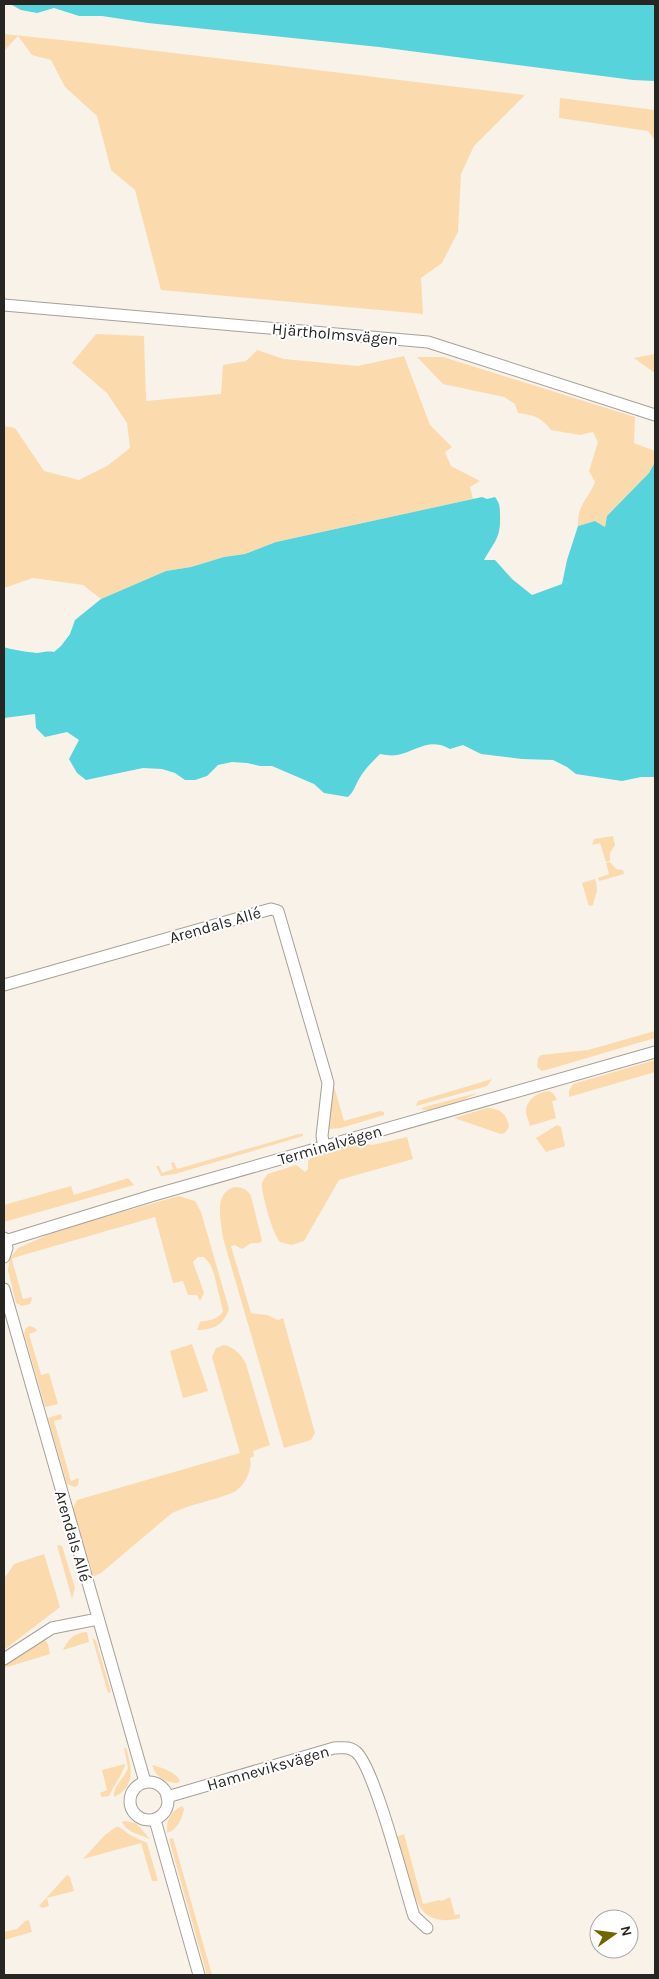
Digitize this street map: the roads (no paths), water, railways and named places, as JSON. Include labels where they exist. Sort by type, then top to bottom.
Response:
[{"type":"street","name":"Hjärtholmsvägen","points":[[4,305],[428,342],[655,415]]},
{"type":"street","name":"Arendals Allé","points":[[4,985],[271,909],[278,911],[328,1083],[322,1136],[324,1146]]},
{"type":"street","name":"Terminalvägen","points":[[5,1240],[324,1146],[655,1052]]},
{"type":"street","points":[[4,1257],[7,1248],[5,1240]]},
{"type":"street","name":"Arendals Allé","points":[[4,1289],[144,1782]]},
{"type":"street","points":[[4,1659],[52,1628],[98,1619]]},
{"type":"street","name":"Hamneviksvägen","points":[[168,1797],[334,1748],[351,1749],[357,1752],[363,1760],[375,1788],[414,1916],[426,1928]]},
{"type":"street","points":[[144,1782],[154,1782],[159,1785],[164,1789],[168,1797],[166,1811],[155,1820],[140,1819],[133,1813],[130,1807],[129,1799],[132,1791],[137,1785],[144,1782]]},
{"type":"street","points":[[155,1820],[198,1975]]},
{"type":"water","points":[[10,4],[655,4],[655,81],[633,80],[379,47],[148,23],[102,16],[79,16],[54,8],[37,13],[21,10]]},
{"type":"water","points":[[655,462],[655,777],[641,777],[622,781],[576,774],[553,760],[522,759],[481,754],[463,745],[450,749],[436,744],[423,746],[397,755],[380,754],[363,772],[348,797],[324,793],[314,784],[272,766],[232,762],[218,765],[207,776],[195,780],[185,780],[175,773],[162,769],[143,768],[86,780],[77,773],[69,759],[79,740],[67,732],[45,737],[36,728],[35,714],[4,718],[4,647],[35,653],[54,652],[70,634],[75,620],[101,599],[166,571],[245,554],[276,542],[482,497],[487,499],[495,497],[500,508],[499,530],[496,540],[484,560],[495,560],[512,579],[532,595],[562,584],[567,560],[578,526],[595,521],[605,527],[607,516],[649,473]]}]
